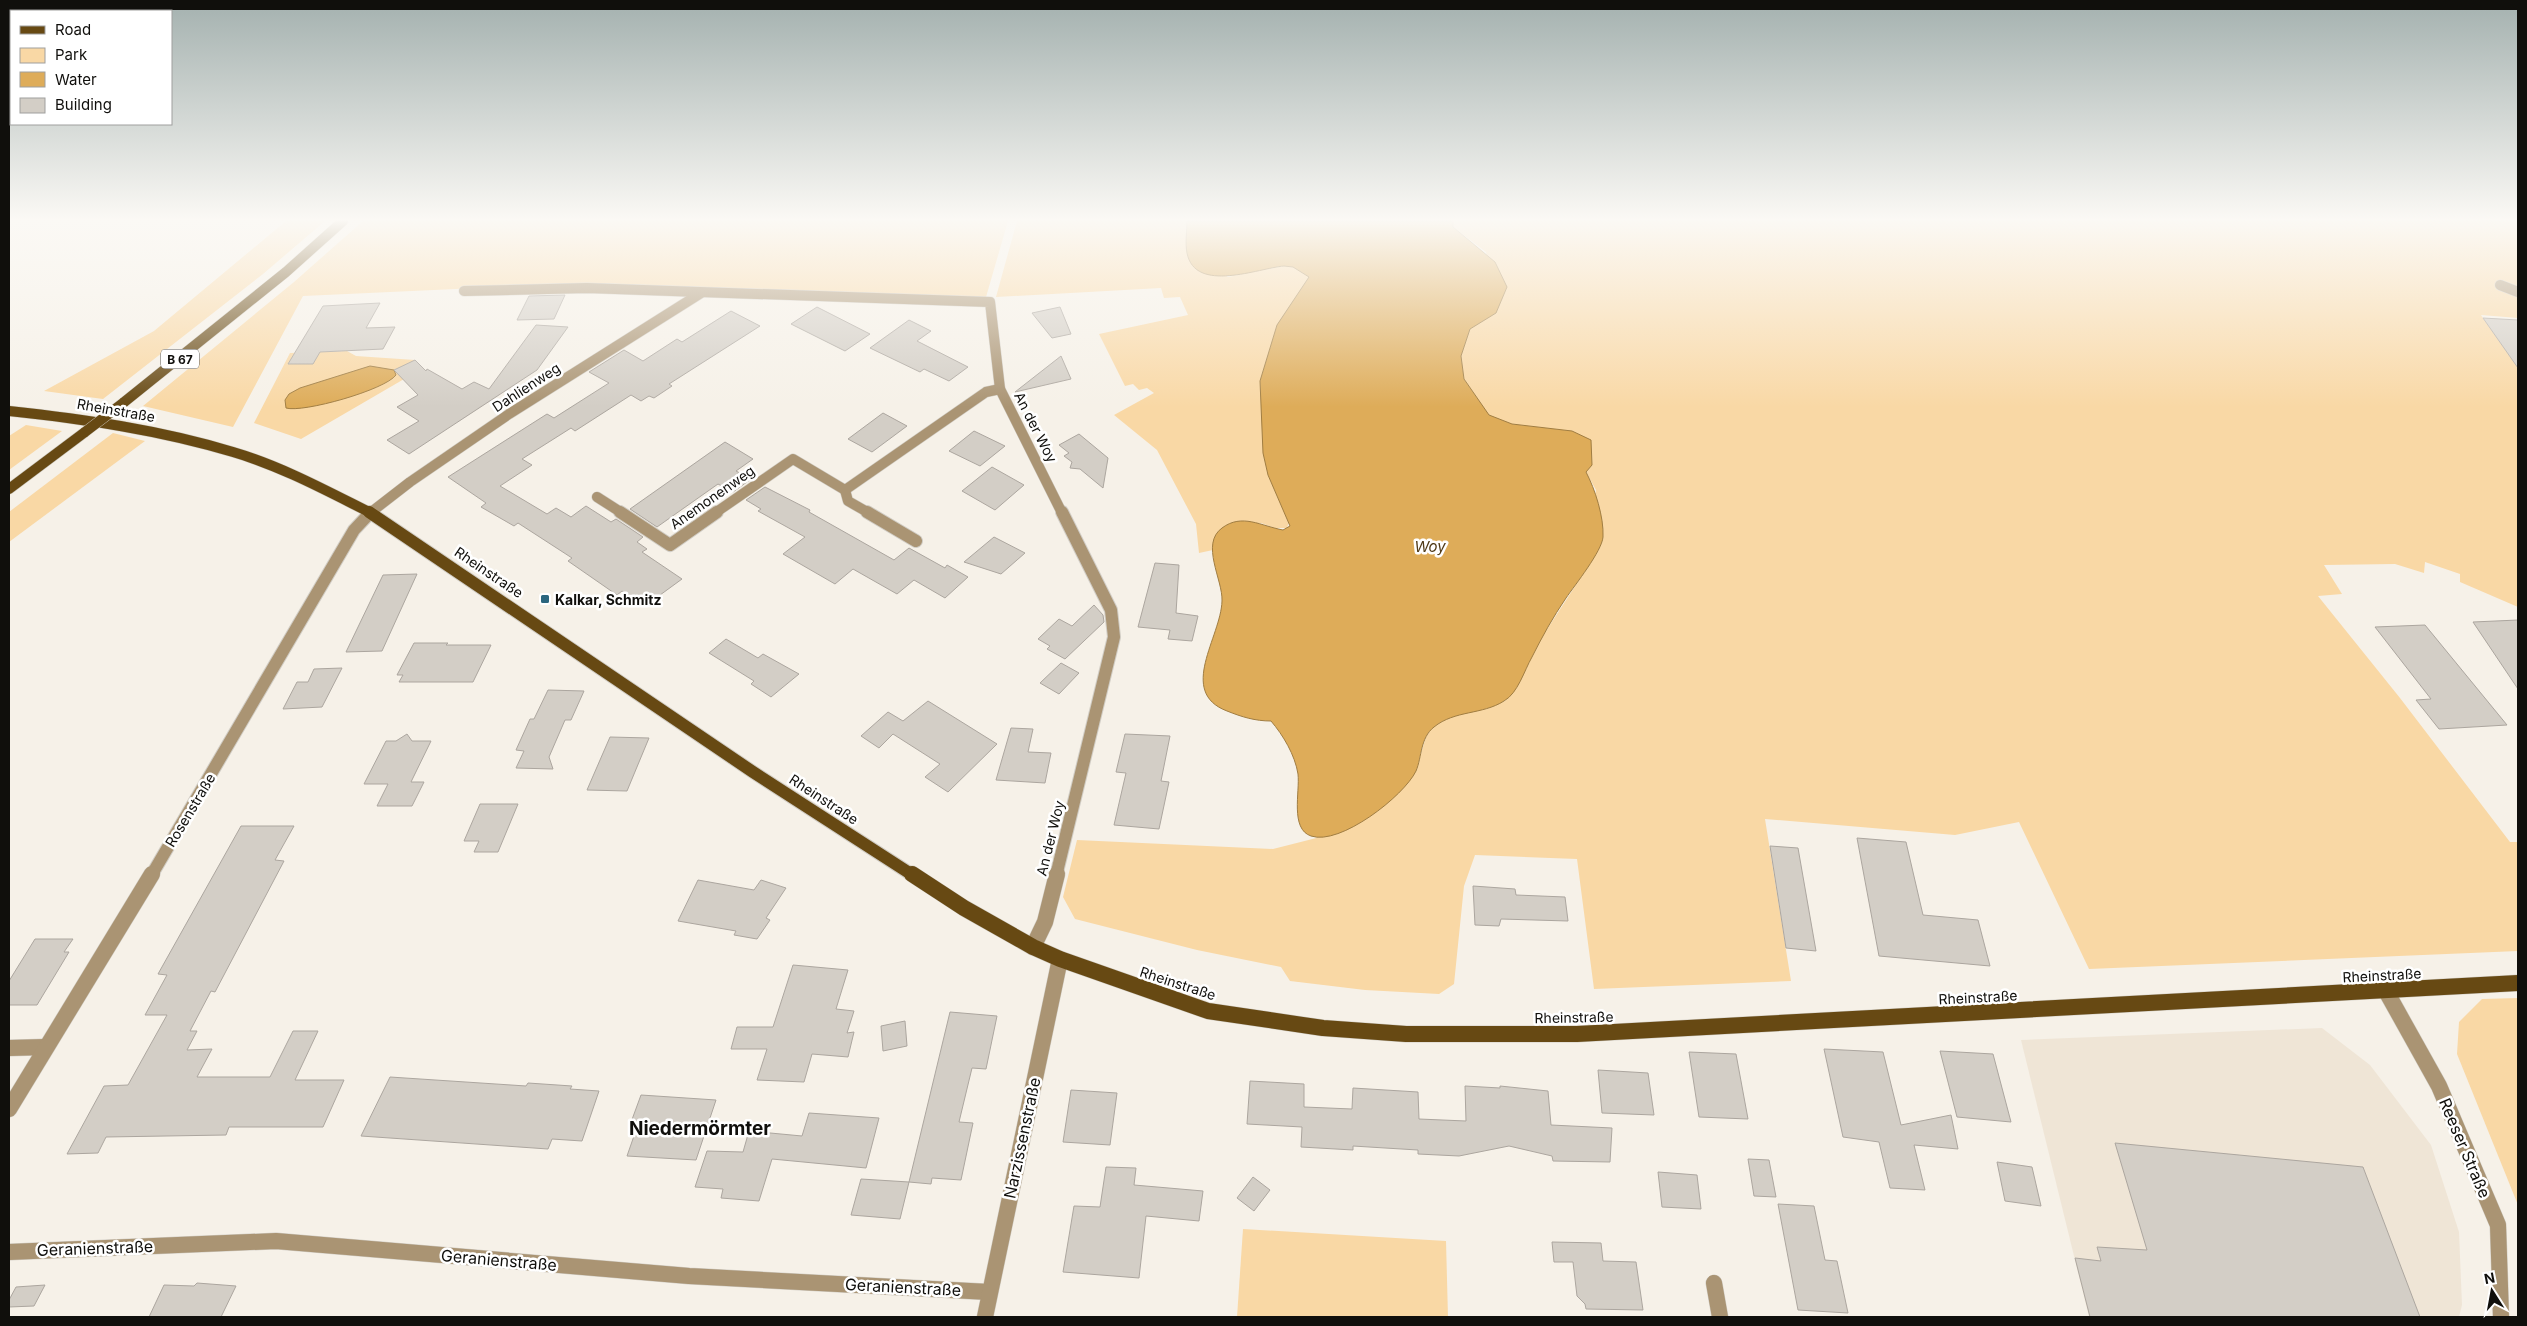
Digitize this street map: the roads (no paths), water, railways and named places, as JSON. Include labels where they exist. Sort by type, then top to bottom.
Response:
[{"type":"main road","name":"B 67","points":[[9,489],[85,432],[273,283]]},
{"type":"main road","name":"Rheinstraße","points":[[9,411],[83,419],[184,439],[234,452],[291,474],[371,512],[753,772],[964,908],[1033,947],[1060,959],[1208,1012],[1323,1028],[1406,1034],[1577,1034],[2518,983]]},
{"type":"street","points":[[2500,285],[2518,292]]},
{"type":"street","name":"An der Woy","points":[[464,292],[586,288],[990,302],[1000,389],[1108,604],[1114,625],[1114,637],[1045,922],[1033,947]]},
{"type":"street","name":"Dahlienweg","points":[[371,512],[517,407],[701,293]]},
{"type":"street","points":[[846,490],[986,392],[1000,389]]},
{"type":"street","name":"Anemonenweg","points":[[597,497],[670,545],[793,459],[846,490],[848,501],[916,541]]},
{"type":"street","name":"Rosenstraße","points":[[9,1109],[200,795],[354,530],[371,512]]},
{"type":"street","name":"Narzissenstraße","points":[[985,1317],[1060,959]]},
{"type":"street","name":"Reeser Straße","points":[[2386,991],[2439,1086],[2498,1225],[2501,1317]]},
{"type":"street","points":[[9,1048],[46,1047]]},
{"type":"street","name":"Geranienstraße","points":[[9,1252],[276,1241],[689,1276],[989,1292]]},
{"type":"street","points":[[1714,1283],[1720,1317]]},
{"type":"water","name":"Woy","points":[[1305,283],[1505,283],[1507,287],[1496,313],[1470,329],[1461,356],[1464,379],[1489,415],[1512,424],[1572,431],[1591,440],[1592,465],[1586,472],[1596,495],[1603,529],[1603,537],[1598,551],[1552,620],[1513,693],[1504,701],[1487,709],[1451,718],[1434,727],[1426,737],[1416,771],[1399,793],[1370,817],[1338,834],[1323,837],[1311,836],[1304,832],[1300,826],[1297,809],[1298,774],[1288,746],[1271,721],[1243,717],[1227,711],[1212,702],[1205,691],[1203,677],[1205,662],[1220,615],[1222,601],[1213,553],[1213,543],[1216,535],[1222,528],[1237,521],[1252,522],[1283,530],[1290,526],[1268,475],[1263,453],[1260,381],[1277,325]]},
{"type":"water","points":[[370,366],[394,370],[396,375],[377,387],[343,399],[309,407],[286,408],[285,400],[289,394],[300,388]]},
{"type":"place","name":"Kalkar, Schmitz","points":[[545,599]]},
{"type":"district","name":"Niedermörmter","points":[[700,1128]]}]
